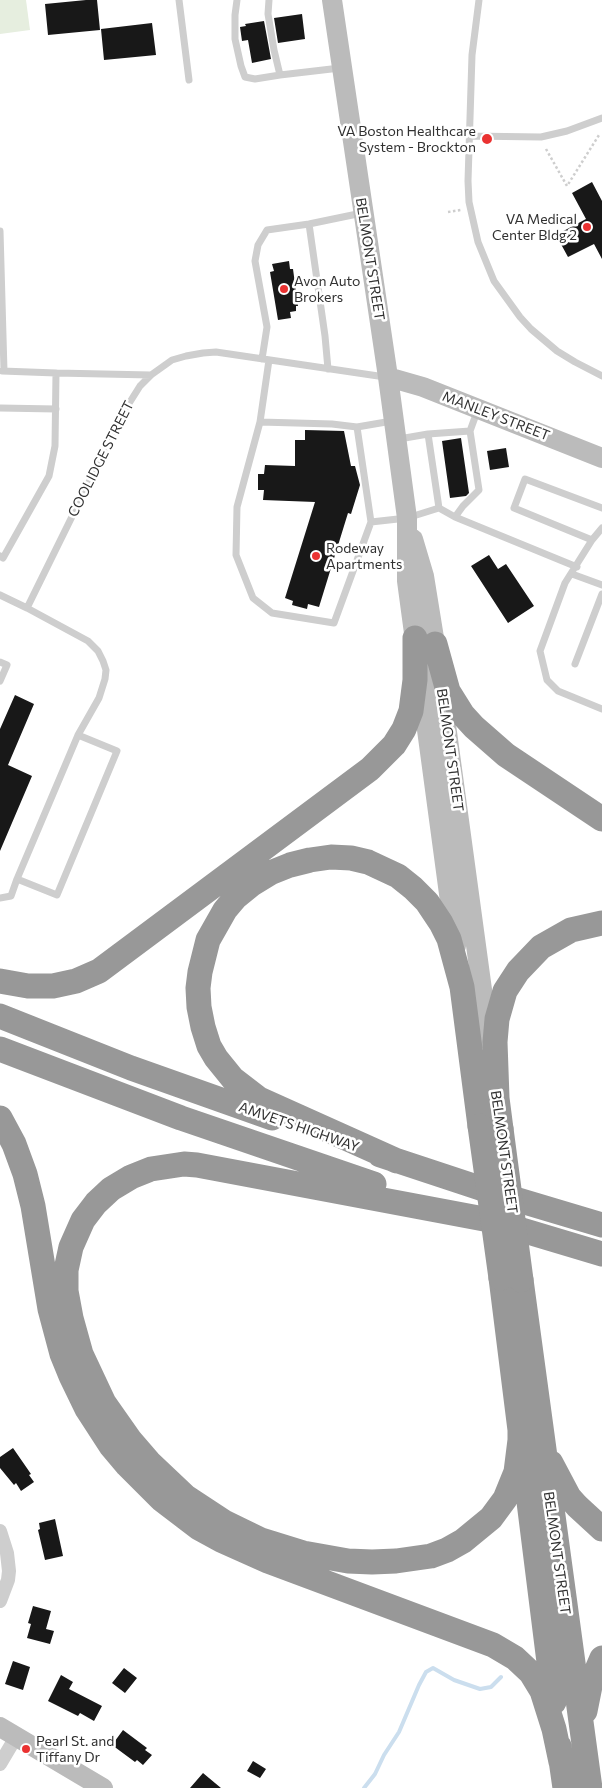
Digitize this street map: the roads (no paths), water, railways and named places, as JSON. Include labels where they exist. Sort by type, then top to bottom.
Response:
[{"type":"highway","points":[[425,641],[448,691],[458,708],[474,727],[506,755],[602,819]]},
{"type":"highway","points":[[0,981],[28,986],[53,986],[76,981],[99,971],[370,768],[394,745],[404,729],[411,712],[425,641]]},
{"type":"highway","points":[[397,1161],[259,1099],[233,1079],[224,1069],[209,1046],[199,1008],[200,972],[208,940],[225,910],[236,897],[270,873],[310,860],[331,857],[351,858],[368,862],[398,876],[427,902],[449,939],[462,987]]},
{"type":"highway","points":[[497,1098],[494,1062],[495,1031],[502,999],[510,982],[528,958],[541,947],[571,930],[602,923]]},
{"type":"highway","name":"BELMONT STREET","points":[[462,987],[491,1128],[511,1279],[530,1428],[565,1788]]},
{"type":"highway","name":"AMVETS HIGHWAY","points":[[0,1016],[166,1081],[397,1161],[602,1224]]},
{"type":"highway","points":[[0,1049],[154,1108],[263,1147],[360,1180],[602,1254]]},
{"type":"highway","name":"BELMONT STREET","points":[[491,1128],[497,1098]]},
{"type":"highway","points":[[0,1118],[14,1144],[33,1206],[50,1309],[62,1354],[87,1409],[111,1446],[127,1466],[179,1514],[228,1544],[268,1561],[493,1645],[515,1658],[531,1673],[542,1691],[554,1729],[561,1762]]},
{"type":"highway","points":[[484,1219],[198,1165],[184,1164],[151,1169],[131,1177],[111,1189],[96,1203],[83,1220],[71,1246],[66,1270],[66,1291],[81,1354],[104,1403],[130,1440],[149,1462],[186,1497],[224,1522],[261,1540],[303,1553],[348,1561],[396,1561],[431,1556],[447,1550],[463,1541],[491,1518],[505,1500],[516,1472],[520,1440],[530,1428],[563,1487],[577,1506],[602,1530]]},
{"type":"highway","points":[[546,1208],[602,1214]]},
{"type":"highway","name":"BELMONT STREET","points":[[530,1428],[590,1788]]},
{"type":"highway","points":[[585,1756],[584,1715],[587,1696],[596,1669],[602,1658]]},
{"type":"main road","name":"BELMONT STREET","points":[[332,0],[407,518],[407,581],[425,641],[497,1098]]},
{"type":"main road","name":"MANLEY STREET","points":[[388,378],[423,387],[602,458]]},
{"type":"main road","name":"BELMONT STREET","points":[[425,641],[462,987]]},
{"type":"main road","points":[[8,1732],[103,1788]]},
{"type":"street","points":[[0,1531],[7,1553],[9,1571],[8,1580],[0,1601]]},
{"type":"street","points":[[0,1764],[8,1732]]},
{"type":"lane","points":[[179,0],[189,80]]},
{"type":"lane","points":[[237,0],[235,39],[240,66],[245,77],[255,79],[342,67]]},
{"type":"lane","points":[[269,0],[268,14],[280,75]]},
{"type":"lane","points":[[479,0],[472,47],[469,195],[473,222],[484,261],[494,281],[520,317],[544,341],[575,362],[602,376]]},
{"type":"lane","points":[[469,136],[541,137],[567,131],[602,118]]},
{"type":"lane","points":[[357,427],[371,522],[334,623],[272,614],[253,598],[236,554],[237,507],[260,422],[265,360],[267,327],[255,261],[258,245],[267,230],[363,213]]},
{"type":"lane","points":[[309,224],[328,368]]},
{"type":"lane","points":[[0,231],[2,371],[151,375]]},
{"type":"lane","name":"COOLIDGE STREET","points":[[27,608],[122,413],[140,386],[151,375],[172,360],[216,352],[388,378]]},
{"type":"lane","points":[[0,556],[3,558],[49,476],[55,446],[56,373]]},
{"type":"lane","points":[[0,408],[56,409]]},
{"type":"lane","points":[[455,517],[479,490],[470,430],[478,409]]},
{"type":"lane","points":[[260,422],[332,424],[428,434],[470,430]]},
{"type":"lane","points":[[428,434],[439,508]]},
{"type":"lane","points":[[592,540],[514,508],[525,479],[602,508]]},
{"type":"lane","points":[[371,522],[407,518],[439,508],[455,517],[577,567]]},
{"type":"lane","points":[[602,528],[592,540],[577,567],[565,583],[540,651],[546,680],[558,691],[602,709]]},
{"type":"lane","points":[[572,574],[602,586]]},
{"type":"lane","points":[[575,664],[602,594]]},
{"type":"lane","points":[[0,595],[88,641],[98,651],[104,661],[106,670],[99,698],[78,735],[11,896],[0,898]]},
{"type":"lane","points":[[0,662],[7,665],[0,681]]},
{"type":"lane","points":[[17,879],[57,895],[118,752],[78,735]]},
{"type":"waterway","points":[[364,1788],[375,1774],[384,1755],[399,1732],[426,1672],[433,1668],[454,1680],[480,1689],[491,1687],[501,1677]]},
{"type":"place","name":"VA Boston Healthcare System - Brockton","points":[[487,139]]},
{"type":"place","name":"VA Medical Center Bldg 2","points":[[587,227]]},
{"type":"place","name":"Avon Auto Brokers","points":[[284,289]]},
{"type":"place","name":"Rodeway Apartments","points":[[316,556]]},
{"type":"place","name":"Pearl St. and Tiffany Dr","points":[[26,1749]]}]
